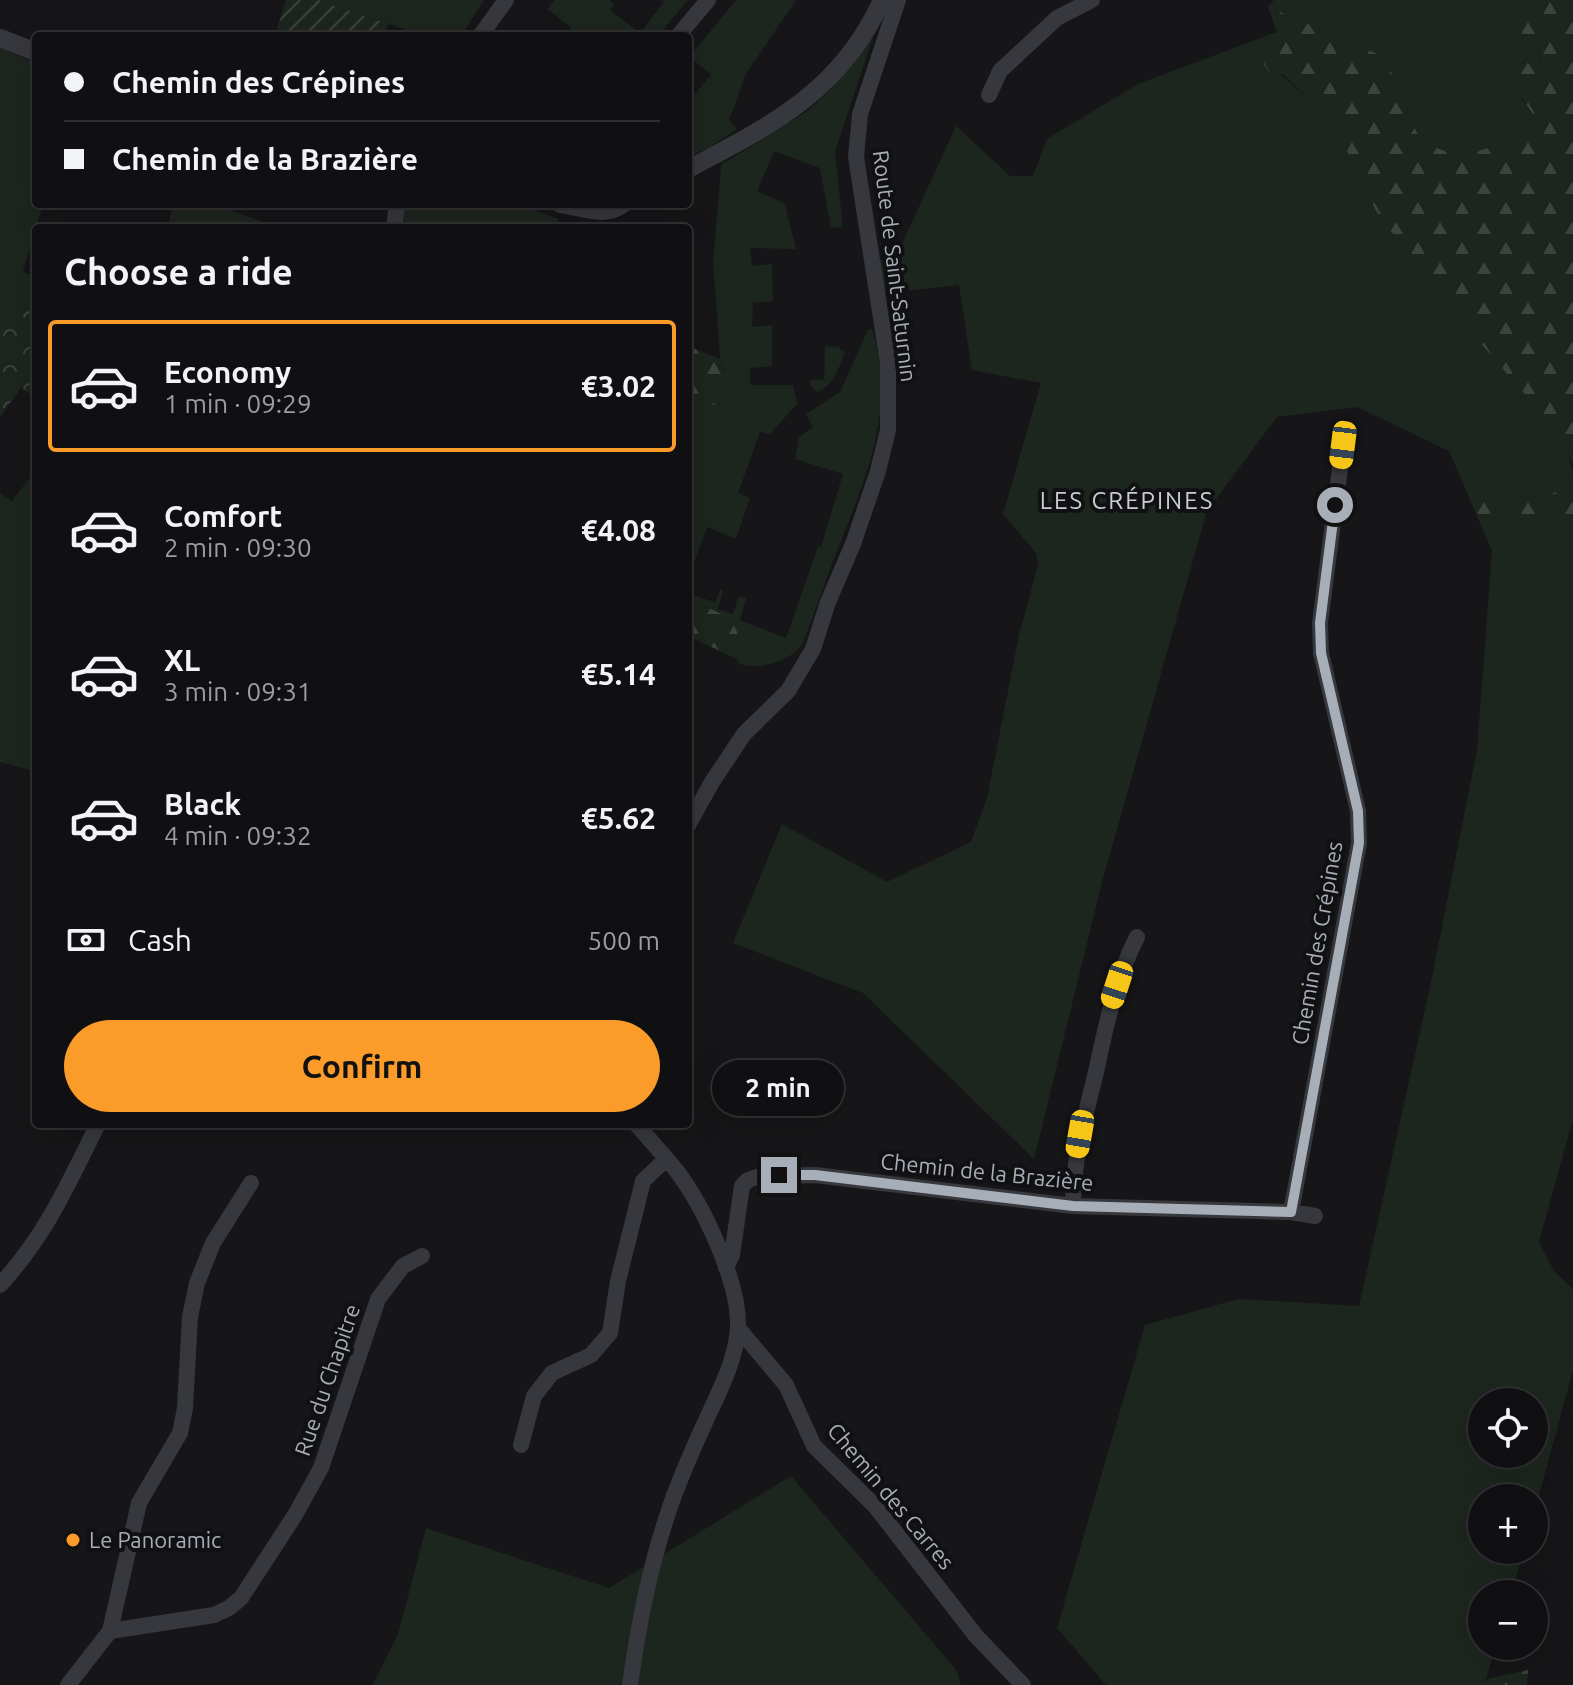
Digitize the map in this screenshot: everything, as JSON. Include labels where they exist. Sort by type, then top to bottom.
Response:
[{"type":"street","points":[[483,32],[506,0]]},
{"type":"street","points":[[681,32],[708,0]]},
{"type":"street","points":[[692,167],[776,122],[805,101],[827,81],[863,33],[882,0]]},
{"type":"street","name":"Route de Saint-Saturnin","points":[[692,818],[744,734],[788,691],[813,649],[878,471],[888,430],[888,363],[856,157],[860,114],[898,0]]},
{"type":"street","points":[[989,95],[1000,71],[1057,18],[1092,0]]},
{"type":"street","points":[[0,38],[32,50]]},
{"type":"street","points":[[581,208],[595,212],[618,208]]},
{"type":"street","name":"Chemin des Crépines","points":[[1291,1212],[1359,843],[1358,811],[1321,653],[1320,623],[1343,445]]},
{"type":"street","points":[[1073,1206],[1073,1176],[1109,1011],[1125,960],[1137,937]]},
{"type":"street","points":[[0,1285],[27,1256],[46,1226],[96,1128]]},
{"type":"street","points":[[630,1685],[640,1614],[668,1512],[722,1386],[738,1328],[736,1300],[726,1268],[700,1208],[666,1159],[639,1128]]},
{"type":"street","points":[[521,1445],[534,1396],[543,1384],[552,1373],[591,1355],[610,1333],[618,1281],[643,1181],[666,1159]]},
{"type":"street","name":"Chemin de la Brazière","points":[[726,1268],[732,1255],[742,1186],[760,1176],[815,1175],[1073,1206],[1291,1212],[1315,1216]]},
{"type":"street","points":[[68,1685],[110,1631],[139,1503],[180,1433],[185,1408],[190,1317],[197,1283],[213,1243],[251,1183]]},
{"type":"street","name":"Rue du Chapitre","points":[[110,1631],[214,1615],[241,1598],[295,1515],[321,1468],[378,1299],[403,1266],[422,1256]]},
{"type":"street","name":"Chemin des Carres","points":[[738,1328],[786,1385],[814,1446],[875,1506],[976,1636],[1023,1685]]},
{"type":"green space","points":[[286,0],[318,0],[388,24],[385,32],[276,32]]},
{"type":"green space","points":[[318,0],[484,0],[464,32],[412,32]]},
{"type":"green space","points":[[555,0],[609,0],[614,4],[610,10],[639,32],[569,32],[571,27],[547,9]]},
{"type":"green space","points":[[662,0],[688,0],[661,32],[641,32],[664,2]]},
{"type":"green space","points":[[736,0],[796,0],[746,74],[729,120],[737,129],[692,155],[692,98],[711,74],[692,59],[692,53]]},
{"type":"green space","points":[[1274,0],[1534,0],[1533,13],[1542,72],[1521,98],[1533,114],[1515,133],[1489,147],[1461,153],[1435,147],[1415,130],[1385,57],[1268,7]]},
{"type":"green space","points":[[1534,0],[1573,0],[1573,463],[1549,422],[1471,332],[1474,319],[1383,223],[1355,173],[1342,136],[1326,115],[1283,74],[1270,73],[1257,54],[1277,32],[1268,7],[1385,57],[1421,138],[1448,152],[1475,151],[1503,141],[1533,114],[1520,94],[1516,75],[1518,57],[1541,71],[1540,55],[1524,46],[1520,23],[1533,13]]},
{"type":"green space","points":[[876,28],[835,152],[843,227],[831,228],[820,168],[774,151],[757,191],[785,204],[796,249],[750,248],[752,266],[772,264],[773,301],[753,303],[752,327],[772,325],[772,366],[750,368],[750,385],[793,385],[797,404],[770,434],[760,432],[738,493],[750,498],[736,539],[707,527],[692,568],[692,410],[710,406],[724,369],[720,358],[713,263],[721,165],[809,110],[834,86]]},
{"type":"green space","points":[[1277,32],[1257,54],[1326,114],[1342,135],[1355,173],[1475,319],[1471,332],[1548,421],[1570,460],[1573,477],[1560,491],[1537,498],[1469,497],[1449,451],[1357,407],[1277,417],[1207,511],[1102,882],[1034,1159],[863,993],[733,943],[782,824],[887,882],[971,842],[987,798],[1019,635],[1038,565],[1036,553],[1003,514],[1041,383],[972,370],[959,285],[886,293],[878,260],[896,257],[956,126],[1010,176],[1033,176],[1047,139],[1138,84]]},
{"type":"green space","points":[[0,48],[32,61],[32,208],[42,208],[37,224],[32,224],[32,241],[23,272],[32,275],[32,283],[0,327]]},
{"type":"green space","points":[[172,208],[227,208],[269,224],[169,224]]},
{"type":"green space","points":[[404,208],[528,208],[559,219],[558,224],[402,224]]},
{"type":"green space","points":[[32,282],[32,395],[21,388],[0,417],[0,327]]},
{"type":"green space","points":[[872,329],[879,359],[881,389],[874,446],[857,501],[803,643],[791,655],[774,663],[756,666],[740,664],[735,658],[741,652],[719,611],[692,603],[692,595],[715,602],[720,589],[723,591],[718,609],[733,614],[739,596],[746,598],[740,620],[786,638],[818,547],[821,547],[843,474],[795,459],[799,437],[813,427],[806,414],[840,392],[868,330]]},
{"type":"green space","points":[[825,346],[838,347],[845,352],[832,381],[817,392],[810,385],[810,380],[824,380]]},
{"type":"green space","points":[[692,348],[720,359],[725,383],[722,395],[715,404],[692,410]]},
{"type":"green space","points":[[31,476],[32,770],[0,762],[0,493],[12,501]]},
{"type":"green space","points":[[1573,477],[1573,524],[1477,516],[1469,497],[1537,498],[1560,491]]},
{"type":"green space","points":[[1477,516],[1573,524],[1573,1119],[1539,1242],[1554,1271],[1573,1289],[1573,1370],[1548,1462],[1548,1388],[1468,1388],[1468,1468],[1546,1468],[1542,1484],[1468,1484],[1468,1564],[1520,1564],[1515,1580],[1468,1580],[1468,1660],[1492,1660],[1484,1685],[1106,1685],[1057,1628],[1145,1325],[1238,1299],[1359,1306],[1430,987],[1477,750],[1492,551]]},
{"type":"green space","points":[[692,603],[718,612],[732,622],[740,640],[741,652],[735,658],[692,638]]},
{"type":"green space","points":[[791,1476],[957,1671],[961,1685],[373,1685],[398,1634],[426,1528],[609,1588]]},
{"type":"green space","points":[[1528,1670],[1527,1685],[1484,1685],[1487,1679]]},
{"type":"place","name":"Le Panoramic","points":[[73,1540]]},
{"type":"district","name":"LES CRÉPINES","points":[[1127,501]]},
{"type":"route","points":[[779,1175],[815,1175],[1073,1206],[1291,1212],[1359,843],[1358,811],[1351,776],[1321,653],[1320,623],[1335,505]]}]
